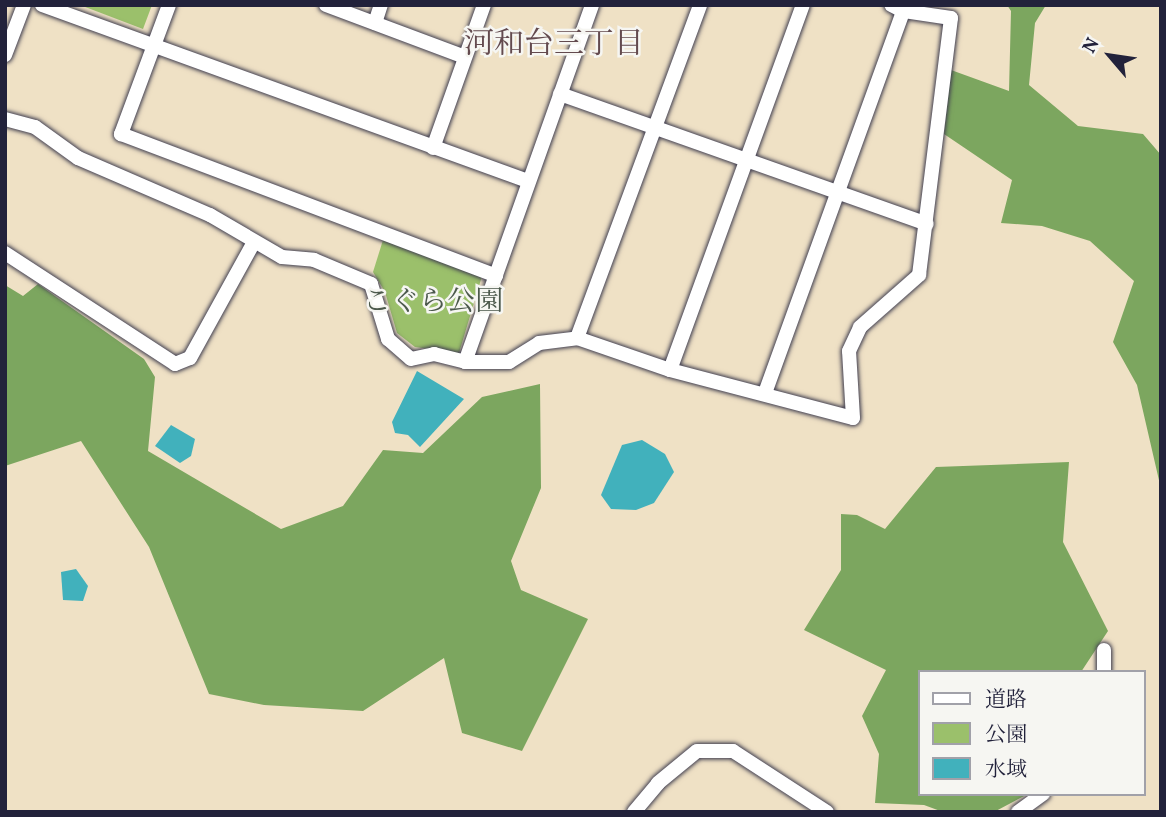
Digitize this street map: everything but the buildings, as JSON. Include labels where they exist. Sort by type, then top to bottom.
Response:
[{"type":"street","points":[[5,55],[24,5]]},
{"type":"street","points":[[41,5],[528,181]]},
{"type":"street","points":[[169,5],[121,134],[496,276]]},
{"type":"street","points":[[326,5],[465,57]]},
{"type":"street","points":[[374,23],[381,5]]},
{"type":"street","points":[[433,148],[484,5]]},
{"type":"street","points":[[465,362],[592,5]]},
{"type":"street","points":[[577,338],[700,5]]},
{"type":"street","points":[[670,370],[803,5]]},
{"type":"street","points":[[5,119],[36,127],[78,158],[211,215],[253,244],[282,257],[314,260],[371,284],[388,339],[411,359],[434,355],[465,362],[509,362],[539,343],[577,338],[670,370],[852,418],[849,351],[860,327],[919,275],[951,18],[897,8],[838,193],[765,393]]},
{"type":"street","points":[[560,94],[927,225]]},
{"type":"street","points":[[5,253],[176,364],[190,358],[253,244]]},
{"type":"street","points":[[1104,650],[1104,670]]},
{"type":"street","points":[[634,812],[658,783],[697,751],[733,751],[827,812]]},
{"type":"street","points":[[1018,812],[1040,796]]},
{"type":"green space","points":[[80,5],[152,5],[143,29]]},
{"type":"green space","points":[[1007,5],[1046,5],[1035,23],[1029,85],[1078,126],[1143,134],[1161,155],[1161,489],[1137,385],[1113,342],[1134,281],[1090,241],[1042,226],[1001,223],[1012,180],[944,134],[951,70],[1009,91],[1011,11]]},
{"type":"green space","name":"こぐら公園","points":[[383,240],[482,276],[459,353],[415,347],[397,333],[385,292],[373,272]]},
{"type":"green space","points":[[38,284],[144,359],[155,377],[148,451],[281,529],[343,506],[383,450],[423,453],[482,397],[540,384],[541,488],[511,561],[521,590],[588,619],[522,751],[462,733],[444,658],[363,711],[264,705],[209,694],[149,547],[81,441],[5,466],[5,285],[23,296]]},
{"type":"green space","points":[[1069,462],[1063,542],[1108,631],[1082,670],[918,670],[918,796],[1024,796],[994,812],[943,812],[924,805],[875,803],[879,754],[862,716],[886,670],[804,630],[841,570],[841,514],[857,515],[885,529],[936,467]]},
{"type":"water","points":[[417,371],[464,399],[420,447],[408,435],[395,433],[392,422]]},
{"type":"water","points":[[171,425],[195,439],[191,456],[180,463],[155,446]]},
{"type":"water","points":[[642,440],[665,454],[674,472],[654,503],[636,510],[611,509],[601,495],[622,445]]},
{"type":"water","points":[[76,569],[88,586],[83,601],[63,600],[61,572]]},
{"type":"district","name":"河和台三丁目","points":[[554,45]]}]
